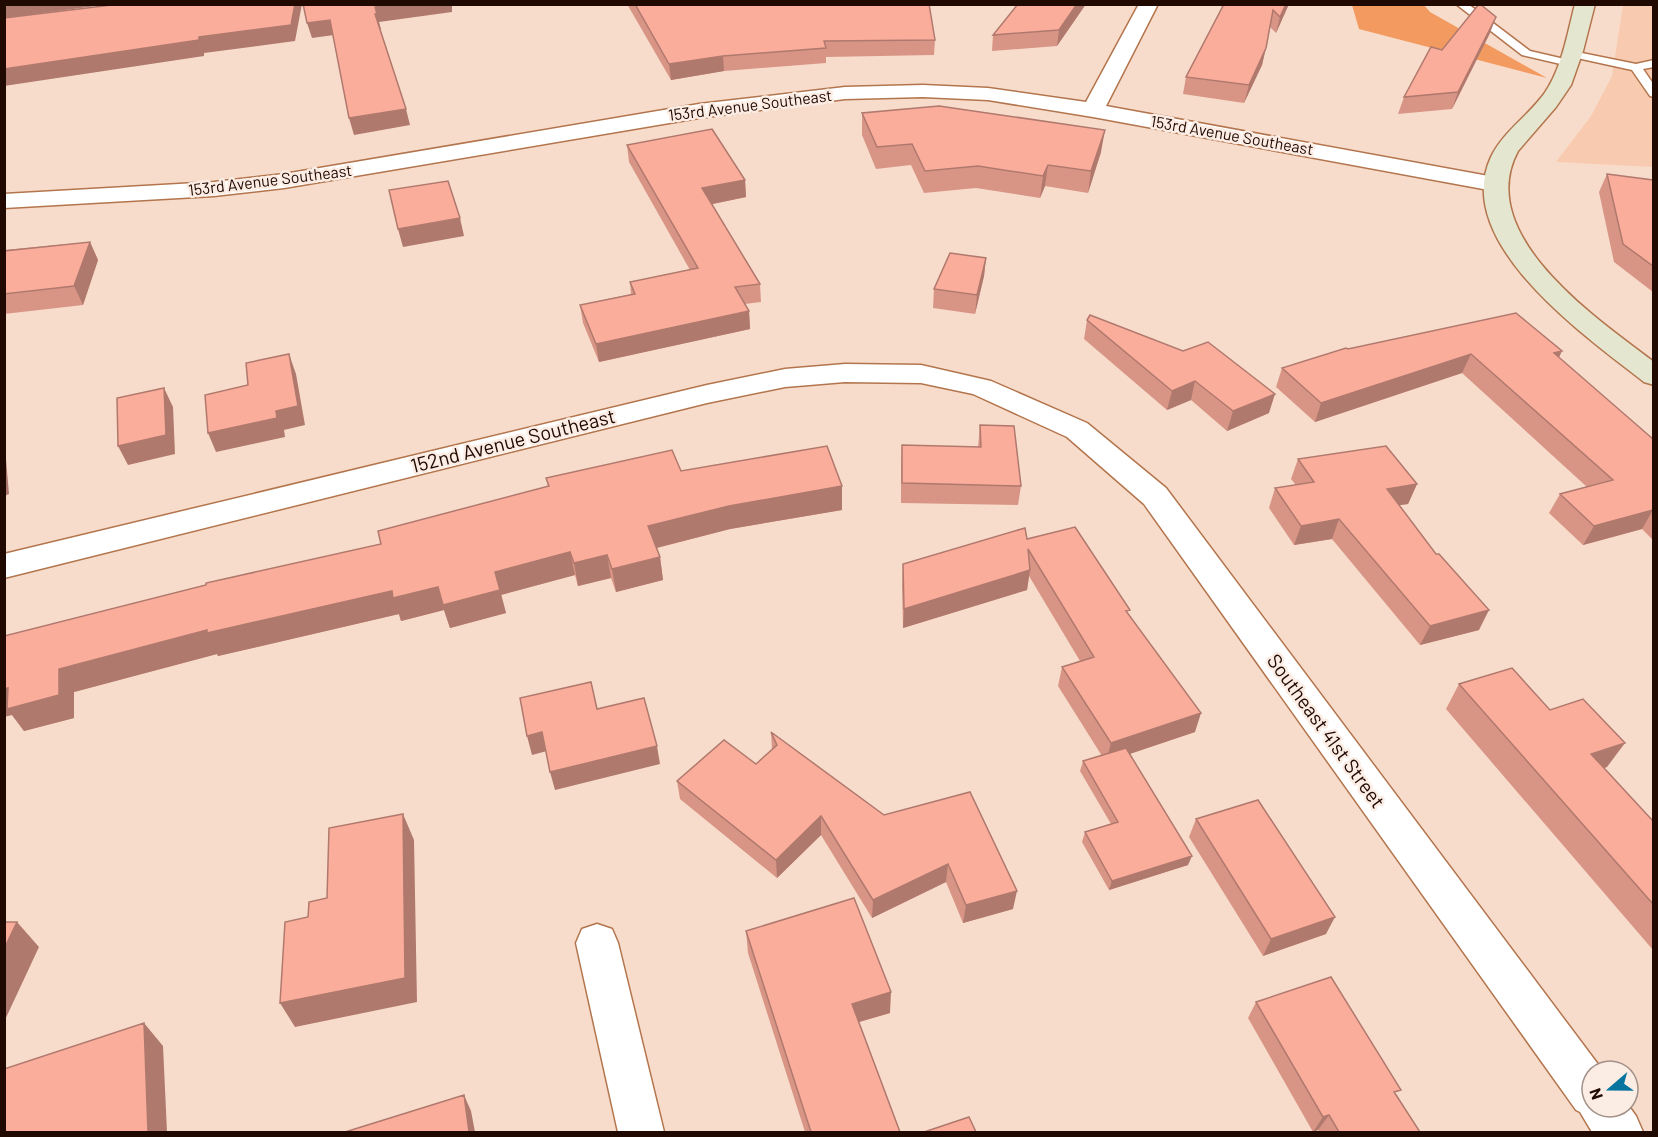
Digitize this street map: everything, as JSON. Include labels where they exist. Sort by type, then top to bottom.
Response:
[{"type":"main road","points":[[1585,4],[1570,58],[1554,95],[1502,158],[1494,184],[1499,216],[1511,244],[1535,274],[1588,323],[1653,375]]},
{"type":"street","points":[[1093,110],[1141,23],[1149,4]]},
{"type":"street","name":"153rd Avenue Southeast","points":[[4,201],[214,189],[284,181],[699,111],[845,93],[923,91],[988,94],[1093,110],[1494,184]]},
{"type":"street","name":"152nd Avenue Southeast","points":[[4,566],[695,397],[785,378],[845,373],[921,374],[981,387],[1025,405]]},
{"type":"street","name":"Southeast 41st Street","points":[[1025,405],[1077,430],[1155,496],[1580,1078]]},
{"type":"street","points":[[597,943],[641,1132]]},
{"type":"street","points":[[1610,1119],[1620,1132]]},
{"type":"lane","points":[[1461,4],[1526,53],[1636,67],[1653,63]]},
{"type":"lane","points":[[1636,67],[1653,94]]},
{"type":"shaded area","points":[[1352,5],[1424,5],[1430,12],[1547,78],[1359,29]]},
{"type":"shaded area","points":[[1623,5],[1653,5],[1653,167],[1556,162],[1591,116],[1612,76]]},
{"type":"building","points":[[120,4],[295,4],[291,25],[199,37],[199,40],[4,69],[4,18]]},
{"type":"building","points":[[303,4],[392,4],[375,7],[377,14],[375,14],[406,109],[349,118],[330,20],[307,23]]},
{"type":"building","points":[[635,4],[929,4],[935,40],[824,41],[826,48],[723,56],[669,64]]},
{"type":"building","points":[[1018,4],[1077,4],[1059,30],[993,35]]},
{"type":"building","points":[[1224,4],[1286,4],[1280,17],[1273,10],[1266,48],[1249,85],[1186,77]]},
{"type":"building","points":[[1479,4],[1496,17],[1458,92],[1404,97],[1431,47],[1442,50]]},
{"type":"building","points":[[939,106],[1105,130],[1091,171],[1048,165],[1043,176],[978,166],[925,171],[912,144],[877,147],[862,113]]},
{"type":"building","points":[[712,129],[745,180],[702,188],[760,284],[735,287],[749,311],[596,344],[580,305],[635,294],[630,282],[698,268],[627,145]]},
{"type":"building","points":[[1607,174],[1653,180],[1653,266],[1623,244]]},
{"type":"building","points":[[448,181],[460,218],[398,229],[389,190]]},
{"type":"building","points":[[90,242],[74,286],[4,294],[4,251]]},
{"type":"building","points":[[950,253],[986,258],[977,295],[934,289]]},
{"type":"building","points":[[1516,313],[1562,351],[1554,353],[1653,439],[1653,510],[1594,526],[1560,494],[1613,480],[1471,354],[1321,403],[1282,368],[1346,348]]},
{"type":"building","points":[[1090,315],[1183,351],[1208,342],[1275,394],[1233,411],[1195,381],[1172,391],[1087,320]]},
{"type":"building","points":[[289,354],[298,406],[276,411],[277,418],[208,433],[205,395],[248,385],[246,363]]},
{"type":"building","points":[[164,388],[166,435],[118,446],[117,398]]},
{"type":"building","points":[[980,425],[1014,426],[1021,486],[902,483],[902,445],[981,447]]},
{"type":"building","points":[[827,446],[842,486],[729,506],[648,526],[660,557],[612,569],[607,555],[574,563],[570,552],[495,572],[500,590],[443,605],[438,587],[393,598],[392,591],[207,633],[207,630],[59,669],[59,695],[7,709],[8,688],[4,689],[4,636],[206,585],[206,583],[381,544],[378,531],[549,486],[546,478],[672,450],[681,471]]},
{"type":"building","points":[[1386,446],[1417,484],[1387,489],[1436,554],[1439,554],[1489,610],[1430,626],[1339,519],[1301,526],[1275,488],[1314,482],[1298,459]]},
{"type":"building","points":[[1075,527],[1130,610],[1126,611],[1201,713],[1111,743],[1062,667],[1094,657],[1028,549],[1030,570],[904,609],[903,564],[1025,528],[1027,539]]},
{"type":"building","points":[[1512,668],[1550,710],[1583,699],[1625,743],[1591,754],[1653,821],[1653,904],[1459,684]]},
{"type":"building","points":[[591,682],[597,709],[644,698],[657,746],[550,772],[542,732],[527,736],[520,698]]},
{"type":"building","points":[[771,732],[884,815],[970,792],[1017,891],[966,905],[948,864],[873,900],[821,816],[776,860],[677,781],[724,740],[756,764],[777,745]]},
{"type":"building","points":[[1126,748],[1192,856],[1112,881],[1085,832],[1118,822],[1083,761]]},
{"type":"building","points":[[1258,800],[1335,917],[1271,939],[1196,819]]},
{"type":"building","points":[[403,814],[405,978],[280,1003],[285,922],[308,917],[309,902],[327,898],[329,828]]},
{"type":"building","points":[[854,898],[891,992],[852,1004],[900,1132],[811,1132],[746,931]]},
{"type":"building","points":[[4,922],[17,922],[4,949]]},
{"type":"building","points":[[1331,977],[1401,1090],[1394,1092],[1420,1132],[1339,1132],[1329,1115],[1323,1117],[1256,1002]]},
{"type":"building","points":[[144,1023],[148,1132],[4,1132],[4,1069]]},
{"type":"building","points":[[464,1095],[469,1132],[345,1132]]},
{"type":"building","points":[[969,1117],[976,1132],[924,1132]]}]
